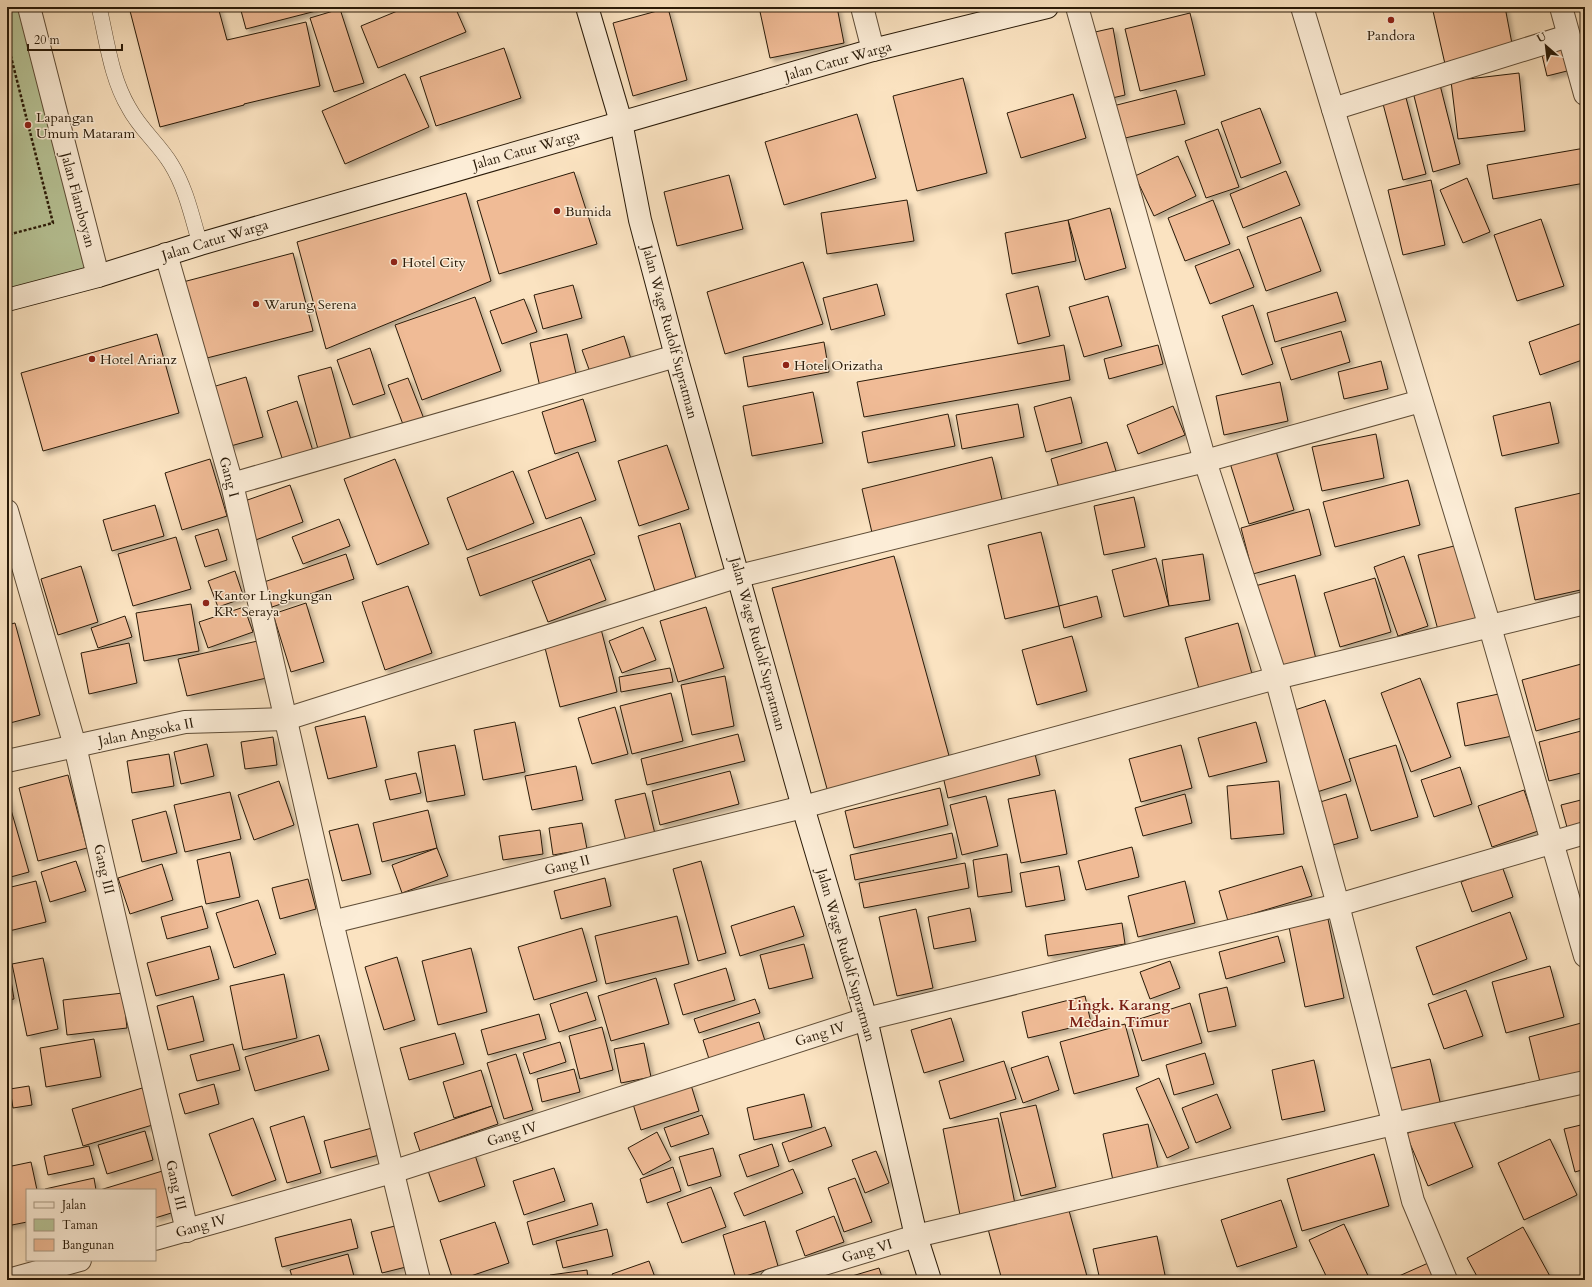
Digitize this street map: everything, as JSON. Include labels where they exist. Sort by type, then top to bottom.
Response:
[{"type":"street","name":"Jalan Flamboyan","points":[[29,7],[98,276]]},
{"type":"street","name":"Jalan Wage Rudolf Supratman","points":[[587,7],[622,122],[640,220],[676,356],[803,807],[866,1019],[916,1236],[930,1280]]},
{"type":"street","points":[[862,7],[873,50]]},
{"type":"street","name":"Jalan Catur Warga","points":[[7,300],[98,276],[200,244],[873,50],[1047,7]]},
{"type":"street","points":[[1077,7],[1205,462],[1276,678],[1338,905],[1413,1201],[1446,1280]]},
{"type":"street","points":[[1302,7],[1490,627],[1585,956]]},
{"type":"street","points":[[1561,7],[1585,94]]},
{"type":"street","points":[[1333,109],[1568,36]]},
{"type":"street","name":"Gang I","points":[[166,254],[232,484],[284,711]]},
{"type":"street","points":[[232,484],[676,356]]},
{"type":"street","name":"Jalan Angsoka II","points":[[7,761],[185,722],[284,711],[739,576],[1205,462],[1421,401]]},
{"type":"street","name":"Gang III","points":[[7,511],[75,746],[187,1231]]},
{"type":"street","name":"Gang II","points":[[332,922],[803,807],[1276,678],[1490,627],[1585,602]]},
{"type":"street","points":[[284,711],[332,922],[419,1280]]},
{"type":"street","name":"Gang IV","points":[[156,1240],[392,1172],[866,1019],[1338,905],[1585,833]]},
{"type":"street","name":"Gang VI","points":[[771,1280],[916,1236],[1393,1124],[1585,1082]]},
{"type":"street","points":[[8,1280],[76,1261]]},
{"type":"lane","points":[[99,7],[114,77],[129,108],[147,135],[171,164],[184,191],[200,244]]},
{"type":"path","points":[[7,41],[53,223],[7,235]]},
{"type":"green space","name":"Lapangan Umum Mataram","points":[[7,7],[28,7],[98,276],[7,294]]},
{"type":"building","points":[[129,7],[218,7],[227,40],[306,22],[320,86],[244,104],[160,127]]},
{"type":"building","points":[[240,7],[315,7],[316,11],[246,29]]},
{"type":"building","points":[[407,7],[455,7],[466,32],[378,68],[361,26]]},
{"type":"building","points":[[759,7],[837,7],[844,43],[770,58]]},
{"type":"building","points":[[1451,7],[1505,7],[1513,49],[1445,64],[1433,11]]},
{"type":"building","points":[[668,8],[687,80],[633,96],[613,23]]},
{"type":"building","points":[[340,9],[364,83],[334,92],[310,18]]},
{"type":"building","points":[[1190,13],[1205,75],[1140,91],[1125,29]]},
{"type":"building","points":[[1113,28],[1125,95],[1108,99],[1095,32]]},
{"type":"building","points":[[1570,45],[1575,69],[1547,76],[1541,51]]},
{"type":"building","points":[[504,48],[521,98],[436,126],[420,77]]},
{"type":"building","points":[[1519,73],[1525,131],[1458,139],[1451,81]]},
{"type":"building","points":[[405,74],[429,127],[345,164],[322,111]]},
{"type":"building","points":[[963,78],[987,173],[917,191],[893,96]]},
{"type":"building","points":[[1439,81],[1460,164],[1433,172],[1412,88]]},
{"type":"building","points":[[1176,90],[1185,124],[1121,139],[1113,106]]},
{"type":"building","points":[[1073,94],[1086,138],[1021,158],[1007,113]]},
{"type":"building","points":[[1405,94],[1426,174],[1403,180],[1382,100]]},
{"type":"building","points":[[1260,108],[1281,163],[1241,178],[1221,122]]},
{"type":"building","points":[[857,114],[876,178],[784,205],[765,142]]},
{"type":"building","points":[[1218,129],[1239,187],[1206,198],[1185,141]]},
{"type":"building","points":[[1585,148],[1585,183],[1493,199],[1487,165]]},
{"type":"building","points":[[1178,156],[1196,196],[1154,216],[1135,176]]},
{"type":"building","points":[[1286,171],[1300,205],[1243,228],[1230,194]]},
{"type":"building","points":[[574,172],[597,244],[499,274],[477,201]]},
{"type":"building","points":[[729,175],[743,229],[677,246],[664,192]]},
{"type":"building","points":[[1467,178],[1490,232],[1463,243],[1440,190]]},
{"type":"building","points":[[1431,180],[1445,245],[1403,255],[1388,190]]},
{"type":"building","name":"Hotel City","points":[[466,193],[491,281],[326,349],[297,242]]},
{"type":"building","points":[[907,200],[914,241],[827,254],[821,213]]},
{"type":"building","points":[[1213,200],[1230,244],[1185,261],[1168,218]]},
{"type":"building","points":[[1110,208],[1126,268],[1085,280],[1068,220]]},
{"type":"building","points":[[1301,217],[1321,271],[1266,291],[1247,237]]},
{"type":"building","points":[[1541,219],[1564,286],[1517,301],[1494,235]]},
{"type":"building","points":[[1068,220],[1076,261],[1012,274],[1005,233]]},
{"type":"building","points":[[1239,249],[1254,287],[1210,304],[1195,266]]},
{"type":"building","points":[[293,253],[313,331],[203,359],[183,282]]},
{"type":"building","points":[[803,262],[823,324],[725,354],[707,292]]},
{"type":"building","points":[[877,284],[885,315],[831,330],[823,298]]},
{"type":"building","points":[[573,285],[582,318],[543,329],[534,295]]},
{"type":"building","points":[[1038,286],[1050,336],[1018,344],[1006,294]]},
{"type":"building","points":[[1337,292],[1346,321],[1275,342],[1267,313]]},
{"type":"building","points":[[1108,296],[1122,346],[1084,357],[1069,307]]},
{"type":"building","points":[[475,297],[501,371],[422,400],[395,325]]},
{"type":"building","points":[[524,299],[537,332],[502,344],[490,311]]},
{"type":"building","points":[[1253,305],[1273,364],[1242,375],[1222,316]]},
{"type":"building","points":[[1585,322],[1585,359],[1540,375],[1529,342]]},
{"type":"building","points":[[1341,331],[1350,362],[1291,380],[1281,348]]},
{"type":"building","points":[[157,334],[179,413],[43,451],[21,373]]},
{"type":"building","points":[[567,334],[577,378],[540,387],[530,343]]},
{"type":"building","points":[[624,336],[631,359],[590,372],[582,350]]},
{"type":"building","name":"Hotel Orizatha","points":[[824,342],[829,372],[748,387],[743,357]]},
{"type":"building","points":[[1064,345],[1070,380],[864,417],[857,382]]},
{"type":"building","points":[[1158,345],[1163,364],[1109,379],[1104,359]]},
{"type":"building","points":[[370,348],[385,394],[353,405],[337,360]]},
{"type":"building","points":[[1381,361],[1388,389],[1344,399],[1338,372]]},
{"type":"building","points":[[1585,364],[1585,379],[1581,365]]},
{"type":"building","points":[[331,367],[351,440],[318,449],[298,376]]},
{"type":"building","points":[[246,377],[263,437],[227,447],[209,388]]},
{"type":"building","points":[[408,378],[424,419],[404,427],[388,385]]},
{"type":"building","points":[[1280,382],[1288,421],[1224,435],[1216,396]]},
{"type":"building","points":[[813,392],[823,443],[752,456],[743,406]]},
{"type":"building","points":[[1071,397],[1082,443],[1046,452],[1034,407]]},
{"type":"building","points":[[583,399],[596,441],[555,454],[542,412]]},
{"type":"building","points":[[297,401],[313,451],[283,461],[267,411]]},
{"type":"building","points":[[1550,402],[1559,443],[1502,456],[1493,416]]},
{"type":"building","points":[[1018,404],[1024,437],[962,449],[956,415]]},
{"type":"building","points":[[1173,406],[1185,435],[1138,454],[1127,425]]},
{"type":"building","points":[[948,414],[955,446],[868,463],[862,432]]},
{"type":"building","points":[[1376,434],[1384,478],[1322,491],[1312,447]]},
{"type":"building","points":[[1107,442],[1116,471],[1059,488],[1051,459]]},
{"type":"building","points":[[667,445],[689,509],[639,526],[618,461]]},
{"type":"building","points":[[1275,448],[1294,510],[1249,524],[1230,463]]},
{"type":"building","points":[[578,452],[596,500],[546,519],[528,471]]},
{"type":"building","points":[[992,457],[1003,504],[873,537],[862,489]]},
{"type":"building","points":[[210,459],[227,516],[182,530],[165,473]]},
{"type":"building","points":[[395,459],[429,544],[377,565],[344,479]]},
{"type":"building","points":[[513,471],[534,523],[467,550],[447,498]]},
{"type":"building","points":[[1408,480],[1420,525],[1335,547],[1323,502]]},
{"type":"building","points":[[290,485],[303,522],[253,541],[239,503]]},
{"type":"building","points":[[1581,493],[1585,511],[1585,589],[1535,600],[1515,508]]},
{"type":"building","points":[[1134,497],[1145,547],[1104,555],[1094,506]]},
{"type":"building","points":[[155,505],[164,536],[112,551],[103,520]]},
{"type":"building","points":[[1309,509],[1321,555],[1253,574],[1241,528]]},
{"type":"building","points":[[581,517],[595,554],[480,596],[467,558]]},
{"type":"building","points":[[339,519],[350,546],[303,564],[292,537]]},
{"type":"building","points":[[680,523],[696,578],[655,591],[638,536]]},
{"type":"building","points":[[218,529],[227,560],[205,567],[195,536]]},
{"type":"building","points":[[1041,532],[1059,606],[1005,619],[988,545]]},
{"type":"building","points":[[176,537],[191,589],[133,606],[118,554]]},
{"type":"building","points":[[1458,545],[1478,619],[1438,630],[1418,555]]},
{"type":"building","points":[[346,554],[354,579],[272,607],[264,582]]},
{"type":"building","points":[[1203,554],[1210,600],[1169,606],[1162,560]]},
{"type":"building","points":[[894,556],[951,763],[829,796],[772,588]]},
{"type":"building","points":[[1404,556],[1428,626],[1398,636],[1374,567]]},
{"type":"building","points":[[1156,558],[1169,606],[1124,617],[1112,570]]},
{"type":"building","points":[[590,559],[606,600],[548,622],[532,581]]},
{"type":"building","points":[[81,566],[98,622],[58,635],[41,579]]},
{"type":"building","points":[[235,571],[244,598],[218,607],[208,581]]},
{"type":"building","points":[[1295,575],[1316,659],[1277,669],[1255,586]]},
{"type":"building","points":[[1375,578],[1391,632],[1340,647],[1324,593]]},
{"type":"building","points":[[408,586],[432,653],[385,670],[362,602]]},
{"type":"building","points":[[1097,596],[1102,617],[1064,628],[1059,606]]},
{"type":"building","points":[[306,603],[324,662],[291,672],[273,614]]},
{"type":"building","points":[[191,604],[199,651],[144,661],[136,613]]},
{"type":"building","points":[[244,607],[253,632],[208,648],[199,622]]},
{"type":"building","points":[[706,607],[724,668],[678,682],[660,621]]},
{"type":"building","points":[[125,616],[132,637],[98,648],[91,628]]},
{"type":"building","points":[[15,623],[40,715],[10,723],[7,710],[7,625]]},
{"type":"building","points":[[1238,623],[1252,674],[1199,689],[1185,638]]},
{"type":"building","points":[[643,627],[656,660],[622,673],[609,641]]},
{"type":"building","points":[[601,629],[617,692],[560,707],[544,644]]},
{"type":"building","points":[[1072,636],[1087,691],[1037,705],[1022,650]]},
{"type":"building","points":[[262,640],[271,677],[187,696],[178,659]]},
{"type":"building","points":[[129,643],[137,683],[89,694],[81,653]]},
{"type":"building","points":[[1585,663],[1585,717],[1536,731],[1522,680]]},
{"type":"building","points":[[670,668],[673,682],[621,692],[619,677]]},
{"type":"building","points":[[725,676],[734,726],[692,735],[681,685]]},
{"type":"building","points":[[1420,678],[1451,757],[1411,772],[1381,693]]},
{"type":"building","points":[[671,693],[683,741],[632,754],[620,706]]},
{"type":"building","points":[[1503,693],[1512,736],[1465,746],[1457,703]]},
{"type":"building","points":[[1325,700],[1351,781],[1314,793],[1289,712]]},
{"type":"building","points":[[615,707],[628,754],[592,764],[578,718]]},
{"type":"building","points":[[365,716],[377,767],[328,779],[315,727]]},
{"type":"building","points":[[515,722],[525,772],[483,780],[474,730]]},
{"type":"building","points":[[1256,722],[1267,762],[1209,777],[1198,738]]},
{"type":"building","points":[[1585,730],[1585,772],[1549,781],[1539,742]]},
{"type":"building","points":[[738,734],[745,761],[647,785],[641,759]]},
{"type":"building","points":[[273,737],[277,765],[245,769],[241,742]]},
{"type":"building","points":[[207,744],[214,776],[181,784],[174,752]]},
{"type":"building","points":[[455,745],[465,795],[427,802],[418,752]]},
{"type":"building","points":[[1181,745],[1192,788],[1141,802],[1129,759]]},
{"type":"building","points":[[1396,745],[1418,817],[1371,831],[1349,759]]},
{"type":"building","points":[[1034,750],[1040,775],[948,798],[942,772]]},
{"type":"building","points":[[169,754],[174,786],[132,793],[127,761]]},
{"type":"building","points":[[576,766],[583,800],[532,810],[525,776]]},
{"type":"building","points":[[1460,767],[1472,804],[1434,817],[1421,780]]},
{"type":"building","points":[[730,771],[739,804],[660,825],[652,791]]},
{"type":"building","points":[[416,773],[421,793],[390,800],[385,780]]},
{"type":"building","points":[[68,775],[87,848],[38,861],[19,788]]},
{"type":"building","points":[[279,781],[294,825],[254,840],[238,795]]},
{"type":"building","points":[[1279,781],[1284,834],[1231,839],[1227,786]]},
{"type":"building","points":[[940,788],[948,825],[854,848],[845,811]]},
{"type":"building","points":[[1055,790],[1067,854],[1021,863],[1008,799]]},
{"type":"building","points":[[1524,790],[1538,831],[1492,847],[1478,806]]},
{"type":"building","points":[[230,792],[241,839],[185,852],[174,805]]},
{"type":"building","points":[[645,793],[656,838],[627,845],[615,800]]},
{"type":"building","points":[[1185,794],[1192,823],[1143,836],[1135,808]]},
{"type":"building","points":[[1346,794],[1358,838],[1329,846],[1317,803]]},
{"type":"building","points":[[7,796],[29,872],[7,878]]},
{"type":"building","points":[[986,796],[998,846],[962,855],[950,805]]},
{"type":"building","points":[[1585,799],[1585,826],[1568,831],[1561,805]]},
{"type":"building","points":[[428,810],[437,848],[382,862],[373,823]]},
{"type":"building","points":[[166,811],[177,853],[142,862],[132,820]]},
{"type":"building","points":[[582,823],[587,849],[553,855],[549,828]]},
{"type":"building","points":[[358,824],[371,874],[342,881],[329,831]]},
{"type":"building","points":[[540,830],[543,854],[503,860],[499,836]]},
{"type":"building","points":[[952,833],[957,858],[855,880],[850,855]]},
{"type":"building","points":[[1132,847],[1139,877],[1086,890],[1078,861]]},
{"type":"building","points":[[437,848],[448,876],[402,893],[392,865]]},
{"type":"building","points":[[230,852],[240,897],[206,904],[197,860]]},
{"type":"building","points":[[1007,854],[1012,892],[978,897],[973,860]]},
{"type":"building","points":[[76,861],[86,891],[50,902],[41,872]]},
{"type":"building","points":[[701,861],[726,953],[698,961],[673,869]]},
{"type":"building","points":[[965,863],[969,888],[864,908],[859,883]]},
{"type":"building","points":[[162,864],[173,900],[130,914],[118,878]]},
{"type":"building","points":[[1059,866],[1065,900],[1026,907],[1020,873]]},
{"type":"building","points":[[1302,866],[1312,896],[1228,921],[1219,891]]},
{"type":"building","points":[[1502,866],[1513,897],[1472,912],[1461,882]]},
{"type":"building","points":[[605,878],[611,906],[561,919],[554,891]]},
{"type":"building","points":[[308,879],[316,909],[280,919],[272,888]]},
{"type":"building","points":[[36,881],[46,922],[9,931],[7,922],[7,888]]},
{"type":"building","points":[[1185,881],[1195,923],[1138,937],[1128,896]]},
{"type":"building","points":[[258,900],[276,954],[234,968],[216,913]]},
{"type":"building","points":[[202,906],[208,928],[167,939],[161,917]]},
{"type":"building","points":[[794,906],[804,936],[740,956],[731,926]]},
{"type":"building","points":[[970,908],[976,941],[934,949],[928,917]]},
{"type":"building","points":[[916,909],[933,988],[897,996],[879,917]]},
{"type":"building","points":[[1510,912],[1527,959],[1433,995],[1416,947]]},
{"type":"building","points":[[677,916],[689,964],[606,984],[595,936]]},
{"type":"building","points":[[1328,919],[1344,998],[1305,1007],[1289,927]]},
{"type":"building","points":[[1122,923],[1125,944],[1048,956],[1045,935]]},
{"type":"building","points":[[582,928],[597,981],[534,1000],[518,947]]},
{"type":"building","points":[[1278,936],[1285,962],[1226,979],[1219,952]]},
{"type":"building","points":[[804,944],[813,978],[769,989],[760,955]]},
{"type":"building","points":[[210,946],[219,979],[156,996],[147,963]]},
{"type":"building","points":[[471,948],[487,1012],[438,1025],[422,961]]},
{"type":"building","points":[[7,956],[14,999],[7,1000]]},
{"type":"building","points":[[397,957],[415,1020],[384,1030],[365,967]]},
{"type":"building","points":[[43,958],[58,1029],[27,1036],[12,964]]},
{"type":"building","points":[[1170,961],[1180,988],[1150,999],[1140,972]]},
{"type":"building","points":[[1550,966],[1564,1017],[1506,1033],[1492,982]]},
{"type":"building","points":[[726,968],[735,1000],[683,1015],[674,984]]},
{"type":"building","points":[[284,974],[297,1038],[243,1050],[230,986]]},
{"type":"building","points":[[656,978],[669,1024],[611,1041],[598,996]]},
{"type":"building","points":[[1227,987],[1236,1026],[1208,1032],[1199,994]]},
{"type":"building","points":[[1466,990],[1483,1036],[1444,1049],[1428,1004]]},
{"type":"building","points":[[587,992],[596,1020],[559,1032],[550,1004]]},
{"type":"building","points":[[123,993],[127,1028],[67,1035],[63,1000]]},
{"type":"building","points":[[193,996],[204,1041],[168,1050],[157,1006]]},
{"type":"building","points":[[1085,996],[1091,1023],[1028,1038],[1022,1012]]},
{"type":"building","points":[[755,999],[760,1013],[699,1033],[694,1019]]},
{"type":"building","points":[[1190,1003],[1202,1043],[1142,1061],[1130,1022]]},
{"type":"building","points":[[539,1014],[546,1039],[488,1055],[481,1030]]},
{"type":"building","points":[[951,1018],[964,1061],[924,1073],[911,1030]]},
{"type":"building","points":[[759,1022],[766,1044],[710,1062],[703,1040]]},
{"type":"building","points":[[1585,1022],[1585,1071],[1540,1082],[1529,1037]]},
{"type":"building","points":[[1125,1024],[1139,1076],[1074,1094],[1060,1042]]},
{"type":"building","points":[[602,1027],[613,1070],[580,1079],[569,1036]]},
{"type":"building","points":[[455,1033],[464,1064],[409,1080],[400,1048]]},
{"type":"building","points":[[319,1035],[329,1070],[255,1091],[245,1057]]},
{"type":"building","points":[[94,1039],[101,1077],[46,1087],[40,1048]]},
{"type":"building","points":[[560,1042],[566,1062],[530,1074],[523,1053]]},
{"type":"building","points":[[644,1043],[651,1077],[621,1083],[614,1049]]},
{"type":"building","points":[[233,1044],[240,1070],[197,1081],[190,1055]]},
{"type":"building","points":[[1205,1053],[1214,1084],[1174,1095],[1166,1065]]},
{"type":"building","points":[[516,1054],[533,1110],[504,1119],[487,1063]]},
{"type":"building","points":[[1048,1056],[1059,1090],[1023,1103],[1011,1068]]},
{"type":"building","points":[[1430,1059],[1441,1106],[1400,1116],[1388,1069]]},
{"type":"building","points":[[1314,1060],[1325,1111],[1282,1120],[1272,1070]]},
{"type":"building","points":[[1004,1061],[1016,1099],[950,1119],[939,1081]]},
{"type":"building","points":[[574,1069],[580,1092],[542,1102],[537,1079]]},
{"type":"building","points":[[481,1070],[492,1106],[454,1118],[443,1082]]},
{"type":"building","points":[[1159,1078],[1189,1148],[1167,1158],[1136,1088]]},
{"type":"building","points":[[214,1084],[219,1104],[185,1114],[179,1094]]},
{"type":"building","points":[[691,1085],[699,1111],[641,1130],[633,1104]]},
{"type":"building","points":[[29,1086],[32,1105],[13,1108],[10,1089]]},
{"type":"building","points":[[149,1086],[159,1123],[83,1146],[72,1109]]},
{"type":"building","points":[[804,1094],[812,1127],[754,1140],[747,1108]]},
{"type":"building","points":[[1217,1094],[1231,1128],[1196,1143],[1182,1108]]},
{"type":"building","points":[[1036,1105],[1056,1187],[1021,1196],[1000,1113]]},
{"type":"building","points":[[492,1106],[498,1124],[420,1151],[414,1133]]},
{"type":"building","points":[[702,1115],[709,1134],[671,1147],[664,1128]]},
{"type":"building","points":[[1451,1115],[1473,1167],[1428,1186],[1406,1134]]},
{"type":"building","points":[[304,1116],[321,1173],[287,1183],[270,1127]]},
{"type":"building","points":[[253,1118],[276,1180],[232,1196],[209,1134]]},
{"type":"building","points":[[998,1118],[1015,1204],[960,1215],[943,1129]]},
{"type":"building","points":[[1148,1124],[1159,1174],[1114,1185],[1103,1134]]},
{"type":"building","points":[[1585,1124],[1585,1169],[1575,1172],[1564,1129]]},
{"type":"building","points":[[825,1127],[832,1146],[789,1162],[782,1143]]},
{"type":"building","points":[[372,1128],[379,1155],[331,1168],[324,1141]]},
{"type":"building","points":[[145,1131],[153,1160],[107,1174],[98,1145]]},
{"type":"building","points":[[657,1132],[671,1160],[643,1175],[628,1148]]},
{"type":"building","points":[[1550,1139],[1577,1195],[1524,1220],[1498,1163]]},
{"type":"building","points":[[772,1144],[779,1166],[747,1177],[739,1155]]},
{"type":"building","points":[[89,1146],[94,1165],[48,1175],[44,1156]]},
{"type":"building","points":[[713,1148],[721,1176],[688,1186],[679,1157]]},
{"type":"building","points":[[876,1151],[889,1183],[865,1193],[852,1160]]},
{"type":"building","points":[[474,1152],[485,1186],[439,1202],[427,1168]]},
{"type":"building","points":[[1374,1154],[1389,1206],[1302,1231],[1287,1179]]},
{"type":"building","points":[[31,1162],[37,1189],[26,1189],[26,1222],[7,1226],[7,1167]]},
{"type":"building","points":[[673,1167],[681,1191],[647,1203],[640,1179]]},
{"type":"building","points":[[554,1168],[565,1201],[524,1215],[513,1181]]},
{"type":"building","points":[[169,1169],[181,1210],[156,1218],[156,1189],[103,1189]]},
{"type":"building","points":[[793,1169],[803,1193],[744,1216],[734,1193]]},
{"type":"building","points":[[94,1178],[96,1189],[45,1189]]},
{"type":"building","points":[[855,1178],[872,1222],[844,1232],[828,1188]]},
{"type":"building","points":[[711,1187],[726,1227],[682,1243],[667,1203]]},
{"type":"building","points":[[1281,1200],[1297,1247],[1237,1267],[1221,1220]]},
{"type":"building","points":[[592,1203],[598,1225],[533,1245],[527,1222]]},
{"type":"building","points":[[1068,1207],[1088,1280],[1002,1280],[988,1229]]},
{"type":"building","points":[[834,1216],[844,1242],[805,1256],[796,1231]]},
{"type":"building","points":[[351,1219],[358,1248],[282,1267],[275,1238]]},
{"type":"building","points":[[765,1221],[778,1266],[736,1279],[723,1235]]},
{"type":"building","points":[[495,1222],[509,1263],[459,1280],[453,1280],[440,1240]]},
{"type":"building","points":[[1344,1224],[1370,1280],[1328,1280],[1309,1240]]},
{"type":"building","points":[[399,1225],[410,1266],[382,1273],[371,1232]]},
{"type":"building","points":[[1523,1227],[1552,1280],[1479,1280],[1467,1258]]},
{"type":"building","points":[[607,1229],[613,1256],[563,1268],[556,1241]]},
{"type":"building","points":[[1157,1236],[1166,1280],[1100,1280],[1093,1249]]},
{"type":"building","points":[[348,1254],[355,1280],[293,1280],[290,1270]]},
{"type":"building","points":[[1435,1260],[1444,1280],[1390,1280]]},
{"type":"building","points":[[649,1261],[656,1280],[615,1280],[612,1274]]},
{"type":"building","points":[[879,1268],[883,1280],[842,1279]]},
{"type":"building","points":[[587,1270],[588,1280],[551,1280],[550,1275]]},
{"type":"building","points":[[492,1276],[493,1280],[475,1280]]},
{"type":"place","name":"Pandora","points":[[1391,20]]},
{"type":"place","name":"Lapangan Umum Mataram","points":[[28,125]]},
{"type":"place","name":"Bumida","points":[[557,211]]},
{"type":"place","name":"Hotel City","points":[[394,262]]},
{"type":"place","name":"Warung Serena","points":[[256,304]]},
{"type":"place","name":"Hotel Arianz","points":[[92,359]]},
{"type":"place","name":"Hotel Orizatha","points":[[786,365]]},
{"type":"place","name":"Kantor Lingkungan KR. Seraya","points":[[206,603]]},
{"type":"district","name":"Lingk. Karang Medain Timur","points":[[1119,1014]]}]
